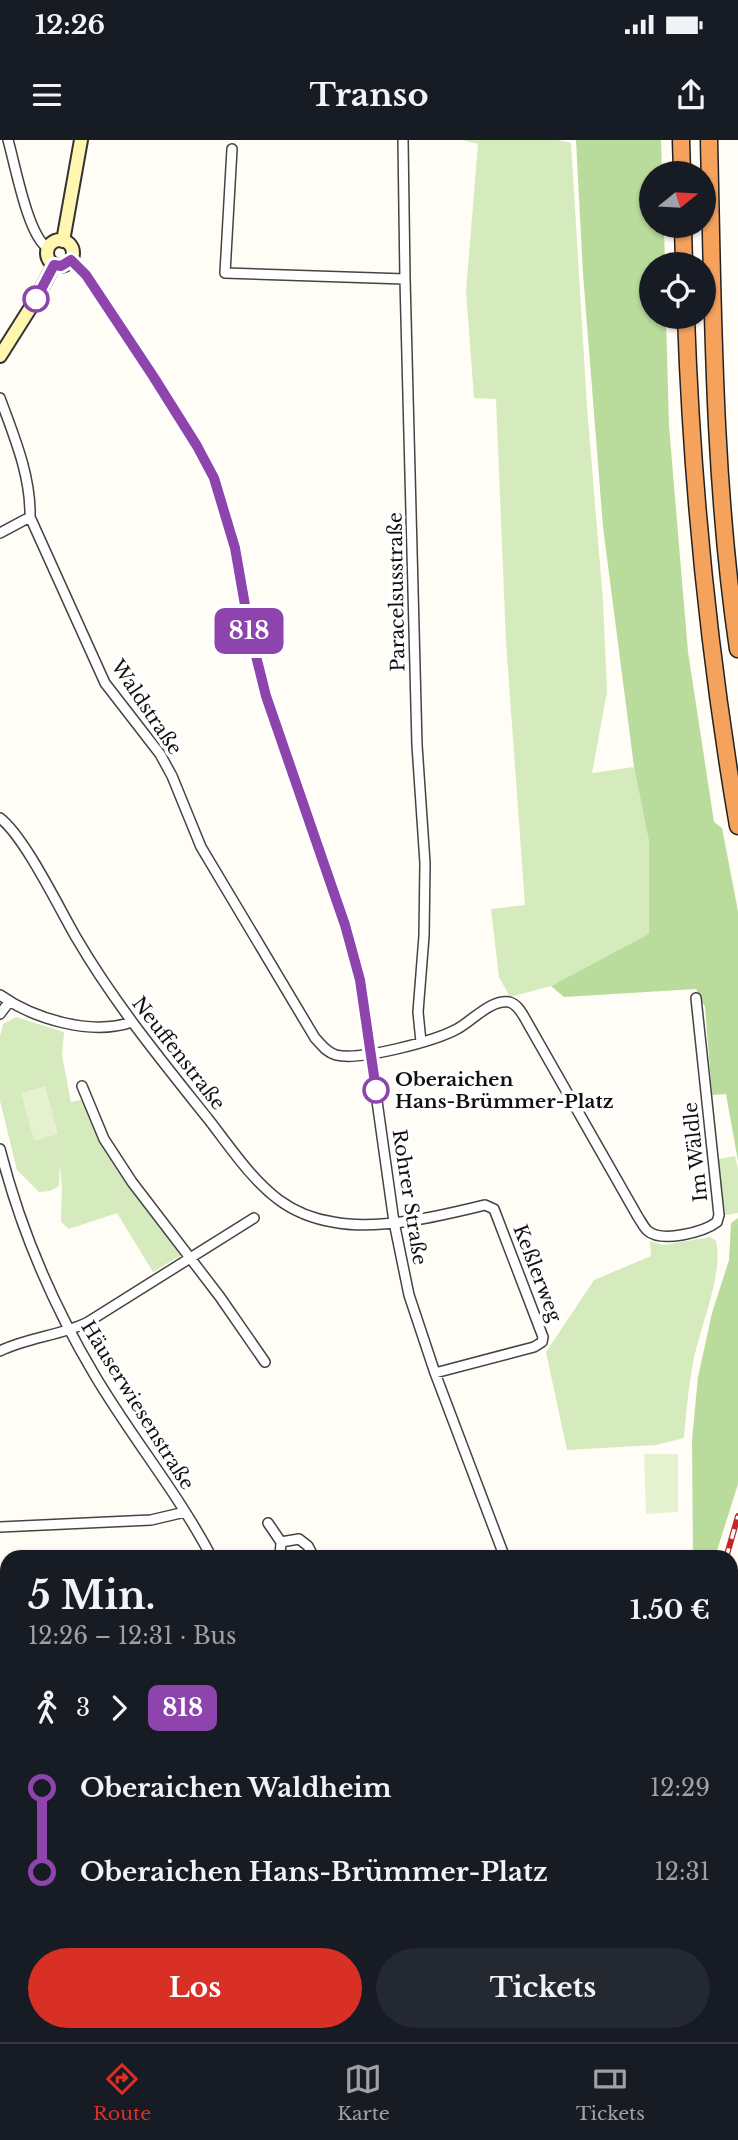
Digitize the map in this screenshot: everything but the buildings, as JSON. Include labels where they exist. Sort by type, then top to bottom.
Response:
[{"type":"highway","points":[[681,140],[682,161]]},
{"type":"highway","points":[[709,140],[715,373],[721,474],[738,649]]},
{"type":"highway","points":[[687,329],[693,464],[707,621],[738,826]]},
{"type":"main road","points":[[63,241],[81,140]]},
{"type":"main road","points":[[63,241],[72,248],[71,260],[61,266],[54,265],[48,259],[48,248],[54,242],[63,241]]},
{"type":"main road","points":[[0,356],[54,265]]},
{"type":"street","points":[[8,140],[33,229],[42,244],[48,248]]},
{"type":"street","name":"Paracelsusstraße","points":[[403,140],[417,745],[425,863],[424,936],[418,1012],[421,1042]]},
{"type":"street","points":[[232,149],[225,274],[405,279]]},
{"type":"street","name":"Rohrer Straße","points":[[71,260],[86,275],[153,376],[214,478],[235,548],[249,628],[266,696],[345,925],[360,980],[394,1222],[409,1295],[435,1373],[502,1550]]},
{"type":"street","name":"Waldstraße","points":[[0,398],[26,477],[31,498],[30,517],[105,682],[160,754],[172,776],[201,847],[315,1038],[326,1050],[337,1055],[372,1054],[421,1042],[458,1029],[495,1004],[509,1002],[518,1007]]},
{"type":"street","points":[[0,533],[30,517]]},
{"type":"street","name":"Neuffenstraße","points":[[0,818],[12,830],[24,849],[98,975],[251,1172],[279,1200],[299,1211],[331,1222],[352,1225],[394,1222]]},
{"type":"street","points":[[0,995],[9,1002],[41,1016],[68,1023],[114,1027],[132,1022]]},
{"type":"street","name":"Im Wäldle","points":[[518,1007],[638,1217],[648,1231],[672,1236],[705,1230],[717,1222],[719,1215],[696,998]]},
{"type":"street","points":[[0,1014],[9,1002]]},
{"type":"street","points":[[82,1086],[104,1139],[132,1182],[220,1297],[265,1362]]},
{"type":"street","name":"Häuserwiesenstraße","points":[[0,1149],[32,1244],[70,1331],[95,1376],[207,1550]]},
{"type":"street","name":"Keßlerweg","points":[[394,1222],[485,1205],[494,1209],[543,1337],[542,1342],[534,1347],[435,1373]]},
{"type":"street","points":[[0,1351],[70,1331],[254,1218]]},
{"type":"street","points":[[0,1527],[151,1520],[185,1512]]},
{"type":"street","points":[[268,1523],[281,1542],[280,1550]]},
{"type":"street","points":[[281,1542],[299,1539],[310,1550]]},
{"type":"green space","points":[[462,140],[558,140],[571,143],[607,692],[592,773],[634,767],[649,842],[649,935],[551,986],[510,997],[499,977],[491,909],[525,905],[506,642],[496,399],[474,398],[466,291],[478,144]]},
{"type":"green space","points":[[576,140],[661,140],[662,161],[639,161],[639,238],[664,238],[665,252],[639,252],[639,329],[666,329],[669,426],[688,652],[714,822],[722,828],[738,911],[738,1161],[726,1094],[712,1095],[705,1007],[696,989],[564,997],[551,986],[649,934],[649,842],[634,767],[603,527],[583,274]]},
{"type":"green space","points":[[16,1017],[64,1032],[62,1055],[71,1102],[84,1099],[133,1187],[181,1255],[153,1272],[117,1213],[69,1229],[61,1222],[60,1165],[59,1186],[50,1191],[39,1192],[17,1170],[0,1101],[0,1036],[3,1024]]},
{"type":"green space","points":[[45,1086],[58,1134],[34,1141],[21,1093]]},
{"type":"green space","points":[[735,1156],[738,1169],[738,1213],[725,1215],[718,1159]]},
{"type":"green space","points":[[738,1218],[738,1484],[717,1550],[693,1550],[692,1440],[698,1377],[712,1313],[729,1260],[731,1223]]},
{"type":"green space","points":[[710,1237],[716,1241],[718,1255],[714,1286],[692,1368],[684,1438],[656,1445],[567,1450],[546,1352],[594,1280],[651,1256],[650,1241],[663,1245]]},
{"type":"green space","points":[[644,1454],[678,1454],[678,1512],[646,1514]]},
{"type":"railway","points":[[728,1550],[738,1516]]},
{"type":"bus line","name":"818","points":[[36,299],[54,265],[65,265],[71,260],[75,263],[86,275],[153,376],[214,478],[235,548],[249,628],[266,696],[345,925],[360,980],[376,1090]]},
{"type":"place","name":"Oberaichen Hans-Brümmer-Platz","points":[[376,1090]]}]
